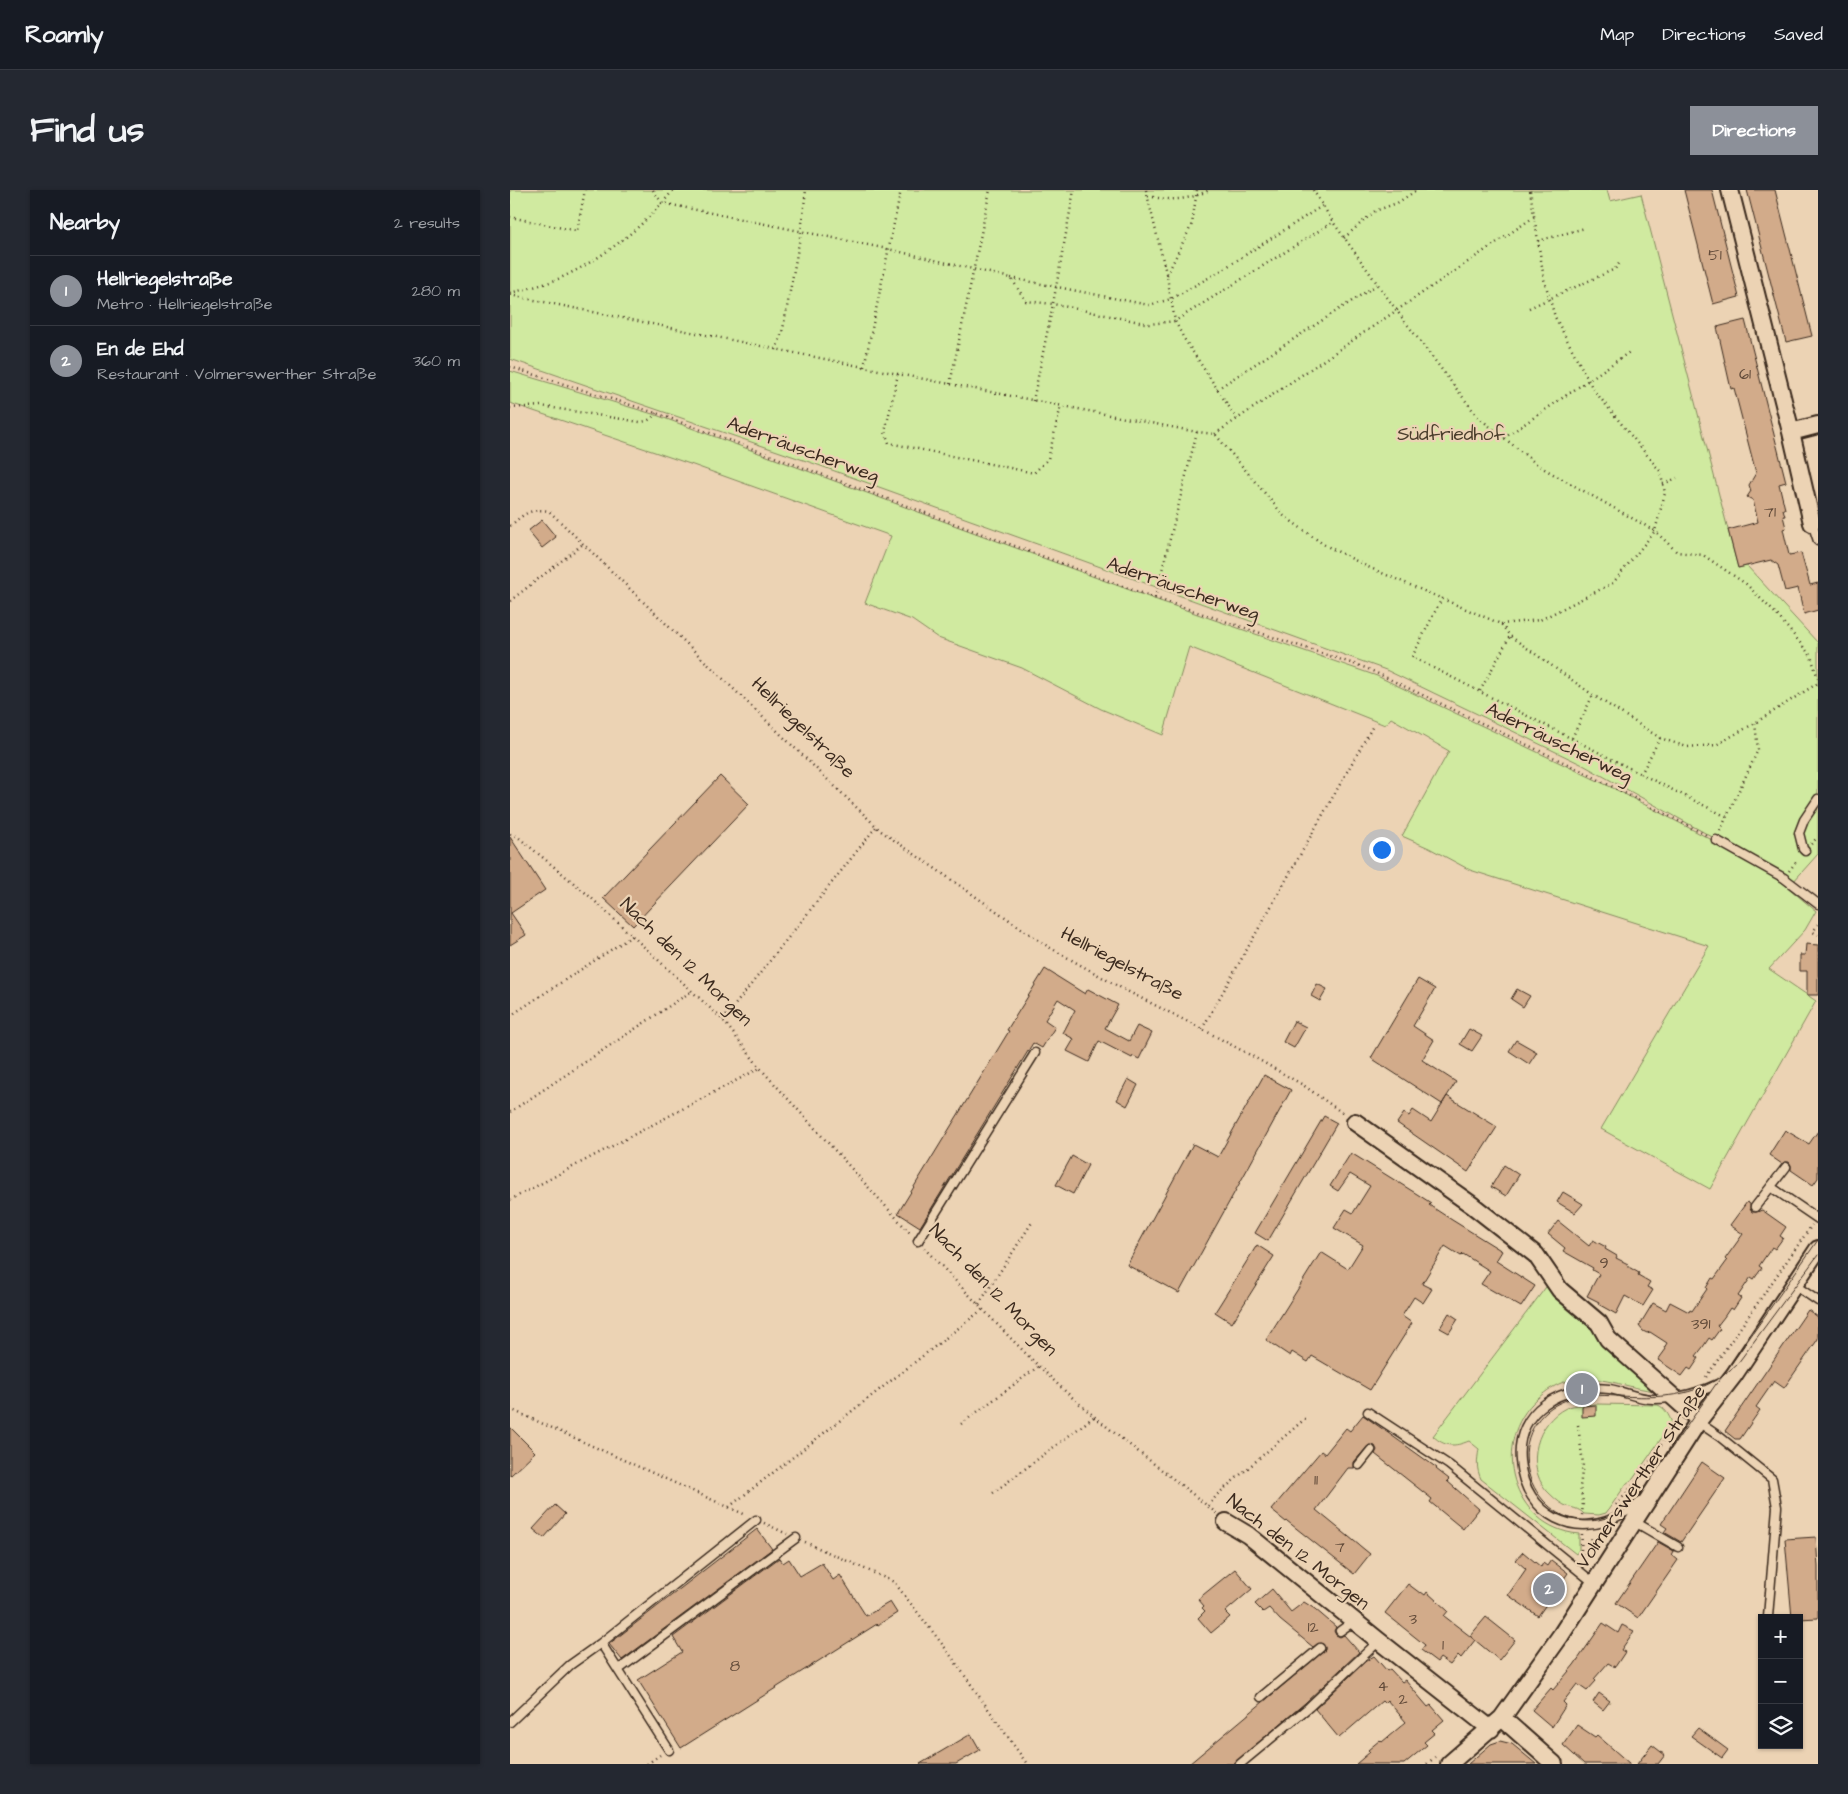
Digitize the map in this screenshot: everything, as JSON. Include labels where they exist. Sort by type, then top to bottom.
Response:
[{"type":"street","points":[[1730,190],[1812,523]]},
{"type":"street","points":[[1791,432],[1818,425]]},
{"type":"street","points":[[1355,1122],[1472,1206],[1536,1255],[1560,1290],[1599,1324],[1608,1339],[1698,1421]]},
{"type":"street","name":"Volmerswerther Straße","points":[[1449,1764],[1497,1723],[1561,1635],[1594,1583],[1628,1518],[1665,1474],[1698,1421],[1734,1375],[1818,1249]]},
{"type":"street","name":"Nach den 12 Morgen","points":[[1226,1522],[1248,1535],[1379,1641],[1554,1764]]},
{"type":"lane","points":[[1812,523],[1818,541]]},
{"type":"lane","points":[[1805,851],[1802,849],[1799,833],[1804,820],[1818,799]]},
{"type":"lane","points":[[1716,840],[1784,878],[1818,904]]},
{"type":"lane","points":[[918,1241],[1035,1053]]},
{"type":"lane","points":[[1755,1207],[1786,1167]]},
{"type":"lane","points":[[1771,1187],[1817,1219]]},
{"type":"lane","points":[[1793,1284],[1818,1301]]},
{"type":"lane","points":[[1678,1546],[1628,1518],[1611,1520],[1591,1526],[1573,1525],[1558,1520],[1543,1511],[1527,1488],[1521,1473],[1520,1448],[1526,1426],[1540,1407],[1568,1392],[1592,1388],[1650,1399],[1673,1398],[1688,1396],[1734,1375]]},
{"type":"lane","points":[[1368,1412],[1389,1428],[1449,1465],[1594,1583]]},
{"type":"lane","points":[[1698,1421],[1772,1479],[1777,1507],[1768,1614]]},
{"type":"lane","points":[[1359,1465],[1371,1450]]},
{"type":"lane","points":[[1628,1518],[1665,1474]]},
{"type":"lane","points":[[510,1722],[570,1665],[601,1643],[756,1520]]},
{"type":"lane","points":[[618,1670],[796,1538]]},
{"type":"lane","points":[[1340,1631],[1354,1621]]},
{"type":"lane","points":[[1240,1764],[1309,1707],[1379,1641]]},
{"type":"lane","points":[[601,1643],[669,1750]]},
{"type":"lane","points":[[1261,1697],[1320,1648]]},
{"type":"path","points":[[510,217],[577,231],[585,190]]},
{"type":"path","points":[[653,190],[662,203],[888,249],[1011,278],[1149,305],[1171,299],[1217,273],[1323,206]]},
{"type":"path","points":[[510,294],[558,279],[587,263],[642,224],[672,190]]},
{"type":"path","points":[[776,350],[783,329],[801,232],[806,190]]},
{"type":"path","points":[[864,368],[901,190]]},
{"type":"path","points":[[950,384],[990,190]]},
{"type":"path","points":[[1032,401],[1053,304],[1074,190]]},
{"type":"path","points":[[1146,190],[1167,277],[1175,321],[1183,338],[1237,419]]},
{"type":"path","points":[[1167,277],[1192,224],[1198,190]]},
{"type":"path","points":[[1148,196],[1167,200],[1183,200],[1209,190]]},
{"type":"path","points":[[1215,434],[1284,516],[1322,544],[1368,567],[1501,624],[1510,636],[1593,696],[1660,738],[1687,747],[1716,744],[1755,723],[1818,681],[1811,656],[1777,615],[1746,584],[1703,555],[1677,552],[1655,530],[1539,466],[1478,417],[1396,311],[1333,222],[1313,190]]},
{"type":"path","points":[[1344,238],[1375,211],[1397,203],[1417,190]]},
{"type":"path","points":[[1501,624],[1540,620],[1613,583],[1655,530],[1665,493],[1660,471],[1594,389],[1555,316],[1544,279],[1530,190]]},
{"type":"path","points":[[510,294],[864,368],[1215,434],[1534,217]]},
{"type":"path","points":[[1011,278],[1026,301],[1053,304],[1149,324],[1175,321],[1333,222]]},
{"type":"path","points":[[1538,241],[1585,228]]},
{"type":"path","points":[[1529,308],[1615,269],[1621,261]]},
{"type":"path","points":[[1217,389],[1378,284]]},
{"type":"path","points":[[1504,438],[1631,351]]},
{"type":"path","name":"Aderräuscherweg","points":[[510,367],[656,413],[1155,598],[1366,668],[1580,770],[1716,840]]},
{"type":"path","points":[[898,374],[885,432],[889,443],[1034,473],[1048,460],[1061,406]]},
{"type":"path","points":[[510,408],[541,406],[640,422],[647,421],[656,413]]},
{"type":"path","points":[[1155,598],[1197,432]]},
{"type":"path","points":[[1663,484],[1676,478]]},
{"type":"path","name":"Hellriegelstraße","points":[[510,526],[528,511],[540,509],[549,511],[876,826],[1047,946],[1123,989],[1202,1029],[1303,1085],[1355,1122]]},
{"type":"path","points":[[510,601],[583,544]]},
{"type":"path","points":[[1442,598],[1412,657],[1727,817]]},
{"type":"path","points":[[1480,691],[1510,636]]},
{"type":"path","points":[[1572,738],[1593,696]]},
{"type":"path","points":[[1716,840],[1758,750],[1755,723]]},
{"type":"path","points":[[1202,1029],[1374,724]]},
{"type":"path","points":[[1641,774],[1660,738]]},
{"type":"path","points":[[723,1020],[876,826]]},
{"type":"path","name":"Nach den 12 Morgen","points":[[510,834],[518,838],[586,894],[723,1020],[760,1068],[918,1241],[1039,1366],[1095,1416],[1226,1522]]},
{"type":"path","points":[[1818,924],[1813,932],[1818,935]]},
{"type":"path","points":[[510,1016],[632,935]]},
{"type":"path","points":[[510,1112],[692,991]]},
{"type":"path","points":[[510,1200],[760,1068]]},
{"type":"path","points":[[1703,1382],[1817,1219]]},
{"type":"path","points":[[979,1304],[1033,1220]]},
{"type":"path","points":[[729,1507],[983,1309]]},
{"type":"path","points":[[961,1424],[1039,1366]]},
{"type":"path","points":[[510,1409],[894,1582],[946,1649],[1027,1764]]},
{"type":"path","points":[[993,1493],[1095,1416]]},
{"type":"path","points":[[1208,1506],[1218,1494],[1307,1417]]},
{"type":"path","points":[[1616,1505],[1637,1481],[1679,1418]]},
{"type":"path","points":[[1578,1425],[1583,1464],[1580,1487],[1583,1502],[1581,1550],[1584,1559],[1593,1534]]},
{"type":"path","points":[[647,1764],[669,1750]]},
{"type":"green space","name":"Südfriedhof","points":[[510,190],[1607,190],[1610,201],[1641,194],[1738,568],[1747,566],[1818,643],[1818,854],[1793,882],[1583,765],[1386,670],[818,465],[510,359]]},
{"type":"green space","points":[[510,371],[656,415],[1154,599],[1377,676],[1613,788],[1714,841],[1779,880],[1816,911],[1805,930],[1769,969],[1816,1001],[1710,1189],[1601,1129],[1709,946],[1470,870],[1402,836],[1449,751],[1391,718],[1385,725],[1189,647],[1163,735],[1101,709],[1022,668],[938,638],[912,620],[865,603],[891,536],[693,465],[510,403]]},
{"type":"green space","points":[[1546,1287],[1658,1391],[1602,1380],[1579,1379],[1567,1381],[1541,1395],[1523,1416],[1514,1437],[1511,1459],[1515,1480],[1523,1500],[1537,1516],[1556,1528],[1579,1534],[1579,1550],[1576,1554],[1481,1479],[1477,1464],[1479,1449],[1469,1441],[1450,1445],[1433,1436]]},
{"type":"green space","points":[[1577,1405],[1658,1405],[1670,1417],[1672,1423],[1633,1479],[1627,1483],[1606,1513],[1599,1515],[1584,1514],[1577,1509],[1564,1505],[1552,1496],[1540,1480],[1535,1456],[1541,1433],[1556,1414],[1566,1408]]},
{"type":"building","points":[[1684,190],[1712,190],[1739,297],[1713,304]]},
{"type":"building","points":[[1747,190],[1775,190],[1812,336],[1786,342]]},
{"type":"building","points":[[1745,320],[1786,482],[1779,484],[1785,509],[1783,509],[1785,516],[1783,516],[1786,528],[1783,529],[1789,555],[1801,553],[1810,585],[1818,583],[1818,610],[1804,614],[1798,588],[1785,591],[1778,565],[1771,560],[1738,568],[1728,530],[1758,522],[1753,500],[1747,497],[1751,491],[1749,485],[1756,473],[1734,388],[1731,389],[1717,327]]},
{"type":"building","points":[[542,520],[556,537],[542,548],[528,531]]},
{"type":"building","points":[[720,776],[749,804],[633,926],[603,898]]},
{"type":"building","points":[[510,837],[545,890],[511,913],[526,935],[510,945]]},
{"type":"building","points":[[1806,944],[1818,945],[1818,995],[1807,995],[1807,971],[1800,971],[1800,955],[1805,955]]},
{"type":"building","points":[[1045,969],[1085,994],[1088,989],[1118,1005],[1105,1028],[1129,1041],[1137,1026],[1152,1033],[1139,1059],[1133,1056],[1132,1058],[1099,1041],[1089,1062],[1067,1051],[1074,1039],[1063,1033],[1075,1010],[1058,999],[1045,1020],[1055,1027],[1042,1048],[1033,1043],[920,1227],[898,1213]]},
{"type":"building","points":[[1418,979],[1435,989],[1413,1026],[1434,1040],[1422,1060],[1456,1082],[1442,1104],[1371,1058]]},
{"type":"building","points":[[1317,984],[1327,989],[1320,1001],[1311,996]]},
{"type":"building","points":[[1517,989],[1530,996],[1523,1007],[1511,999]]},
{"type":"building","points":[[1294,1021],[1306,1027],[1294,1048],[1283,1042]]},
{"type":"building","points":[[1469,1029],[1482,1036],[1472,1051],[1460,1044]]},
{"type":"building","points":[[1516,1040],[1537,1052],[1529,1064],[1509,1051]]},
{"type":"building","points":[[1264,1075],[1291,1090],[1179,1293],[1127,1265],[1193,1144],[1218,1157]]},
{"type":"building","points":[[1128,1079],[1138,1085],[1127,1106],[1117,1100]]},
{"type":"building","points":[[1447,1096],[1497,1127],[1468,1172],[1397,1123],[1404,1113],[1409,1116],[1413,1110],[1431,1122]]},
{"type":"building","points":[[1324,1116],[1337,1123],[1268,1241],[1255,1233]]},
{"type":"building","points":[[1785,1130],[1809,1144],[1818,1131],[1818,1178],[1813,1185],[1791,1170],[1789,1162],[1782,1164],[1769,1155]]},
{"type":"building","points":[[1351,1153],[1431,1203],[1429,1205],[1502,1251],[1496,1261],[1535,1286],[1521,1307],[1481,1284],[1490,1271],[1463,1254],[1461,1256],[1445,1246],[1422,1284],[1432,1289],[1423,1303],[1414,1297],[1402,1316],[1412,1323],[1370,1390],[1312,1356],[1308,1362],[1292,1352],[1290,1356],[1266,1340],[1321,1252],[1348,1269],[1363,1245],[1334,1228],[1346,1209],[1353,1213],[1370,1186],[1350,1174],[1338,1191],[1330,1186]]},
{"type":"building","points":[[1072,1156],[1088,1165],[1073,1194],[1056,1185]]},
{"type":"building","points":[[1504,1165],[1519,1175],[1506,1196],[1491,1187]]},
{"type":"building","points":[[1563,1192],[1583,1204],[1575,1213],[1557,1202]]},
{"type":"building","points":[[1747,1202],[1750,1204],[1752,1212],[1762,1210],[1786,1227],[1780,1236],[1783,1238],[1775,1249],[1772,1247],[1759,1266],[1762,1268],[1754,1279],[1751,1277],[1738,1296],[1741,1298],[1733,1310],[1730,1308],[1717,1326],[1720,1329],[1712,1340],[1709,1338],[1696,1356],[1699,1358],[1691,1370],[1688,1368],[1682,1376],[1658,1360],[1666,1349],[1664,1348],[1667,1343],[1650,1332],[1643,1331],[1639,1326],[1653,1303],[1666,1310],[1670,1302],[1689,1312],[1690,1310],[1692,1311],[1712,1278],[1714,1279],[1727,1261],[1725,1259],[1743,1234],[1730,1225]]},
{"type":"building","points":[[1558,1221],[1589,1246],[1593,1240],[1606,1247],[1605,1249],[1617,1256],[1616,1258],[1628,1264],[1627,1266],[1639,1273],[1638,1275],[1650,1282],[1647,1287],[1653,1290],[1643,1306],[1625,1296],[1616,1314],[1587,1296],[1599,1274],[1592,1270],[1593,1268],[1563,1251],[1565,1248],[1548,1234]]},
{"type":"building","points":[[1257,1245],[1274,1256],[1232,1323],[1215,1312]]},
{"type":"building","points":[[1808,1310],[1818,1317],[1818,1339],[1784,1388],[1774,1381],[1756,1407],[1760,1410],[1740,1439],[1735,1439],[1725,1431]]},
{"type":"building","points":[[1449,1313],[1458,1319],[1449,1333],[1440,1328]]},
{"type":"building","points":[[1596,1405],[1596,1416],[1582,1417],[1582,1406]]},
{"type":"building","points":[[1363,1415],[1437,1468],[1449,1479],[1447,1481],[1479,1509],[1463,1529],[1430,1502],[1432,1499],[1375,1454],[1377,1450],[1375,1446],[1369,1445],[1354,1462],[1354,1468],[1348,1468],[1316,1510],[1370,1554],[1354,1574],[1271,1510],[1321,1451],[1325,1454],[1346,1428],[1350,1431]]},
{"type":"building","points":[[510,1427],[535,1452],[510,1476]]},
{"type":"building","points":[[1702,1462],[1725,1478],[1681,1542],[1664,1532],[1667,1528],[1661,1524]]},
{"type":"building","points":[[555,1505],[565,1514],[544,1538],[533,1529]]},
{"type":"building","points":[[757,1529],[772,1549],[622,1660],[609,1644]]},
{"type":"building","points":[[1816,1537],[1818,1618],[1803,1619],[1803,1614],[1792,1614],[1785,1539]]},
{"type":"building","points":[[1658,1542],[1674,1551],[1672,1555],[1678,1560],[1638,1618],[1616,1603]]},
{"type":"building","points":[[1523,1552],[1541,1567],[1543,1563],[1547,1566],[1551,1560],[1568,1573],[1538,1616],[1508,1595],[1526,1569],[1516,1560]]},
{"type":"building","points":[[779,1558],[783,1563],[789,1559],[800,1576],[822,1563],[833,1580],[840,1575],[866,1616],[890,1602],[897,1613],[681,1748],[638,1680],[682,1652],[673,1637]]},
{"type":"building","points":[[1235,1569],[1252,1589],[1225,1612],[1230,1617],[1211,1633],[1198,1618],[1205,1611],[1202,1608],[1204,1606],[1198,1599]]},
{"type":"building","points":[[1408,1584],[1420,1593],[1425,1595],[1427,1592],[1448,1611],[1444,1616],[1475,1640],[1461,1658],[1458,1655],[1450,1665],[1440,1658],[1437,1662],[1421,1650],[1425,1645],[1385,1613]]},
{"type":"building","points":[[1272,1589],[1291,1612],[1304,1602],[1315,1609],[1336,1627],[1334,1631],[1336,1635],[1340,1637],[1344,1635],[1359,1652],[1305,1703],[1233,1764],[1189,1764],[1325,1650],[1321,1643],[1313,1647],[1280,1620],[1269,1608],[1263,1612],[1255,1604]]},
{"type":"building","points":[[1486,1617],[1515,1640],[1499,1660],[1470,1636]]},
{"type":"building","points":[[1603,1623],[1618,1633],[1622,1625],[1634,1631],[1621,1650],[1625,1652],[1615,1667],[1608,1663],[1594,1679],[1596,1681],[1587,1691],[1577,1684],[1563,1702],[1566,1705],[1552,1727],[1532,1710],[1551,1688],[1553,1690],[1574,1665]]},
{"type":"building","points":[[1374,1656],[1387,1671],[1390,1669],[1402,1682],[1405,1680],[1428,1707],[1431,1705],[1444,1720],[1432,1730],[1435,1733],[1424,1742],[1427,1745],[1404,1764],[1356,1764],[1370,1752],[1368,1750],[1380,1740],[1382,1742],[1406,1722],[1387,1700],[1384,1703],[1382,1701],[1339,1738],[1315,1709],[1366,1661]]},
{"type":"building","points":[[1599,1693],[1610,1701],[1603,1710],[1593,1702]]},
{"type":"building","points":[[1577,1725],[1595,1737],[1597,1735],[1630,1764],[1584,1764],[1563,1745]]},
{"type":"building","points":[[1698,1728],[1728,1750],[1722,1758],[1691,1736]]},
{"type":"building","points":[[971,1734],[980,1750],[956,1764],[920,1764]]},
{"type":"building","points":[[1500,1741],[1512,1744],[1536,1764],[1468,1764],[1491,1744]]},
{"type":"building","points":[[1652,1745],[1665,1755],[1658,1764],[1637,1764]]},
{"type":"tram line","points":[[1818,1240],[1722,1377],[1716,1384],[1642,1491],[1630,1506],[1606,1518],[1583,1521],[1563,1515],[1547,1504],[1534,1487],[1527,1468],[1527,1447],[1533,1428],[1548,1410],[1569,1399],[1583,1395],[1646,1397],[1684,1393],[1702,1387],[1720,1377],[1738,1363],[1818,1255]]},
{"type":"place","name":"Hellriegelstraße","points":[[1582,1389]]},
{"type":"place","name":"En de Ehd","points":[[1549,1589]]}]
